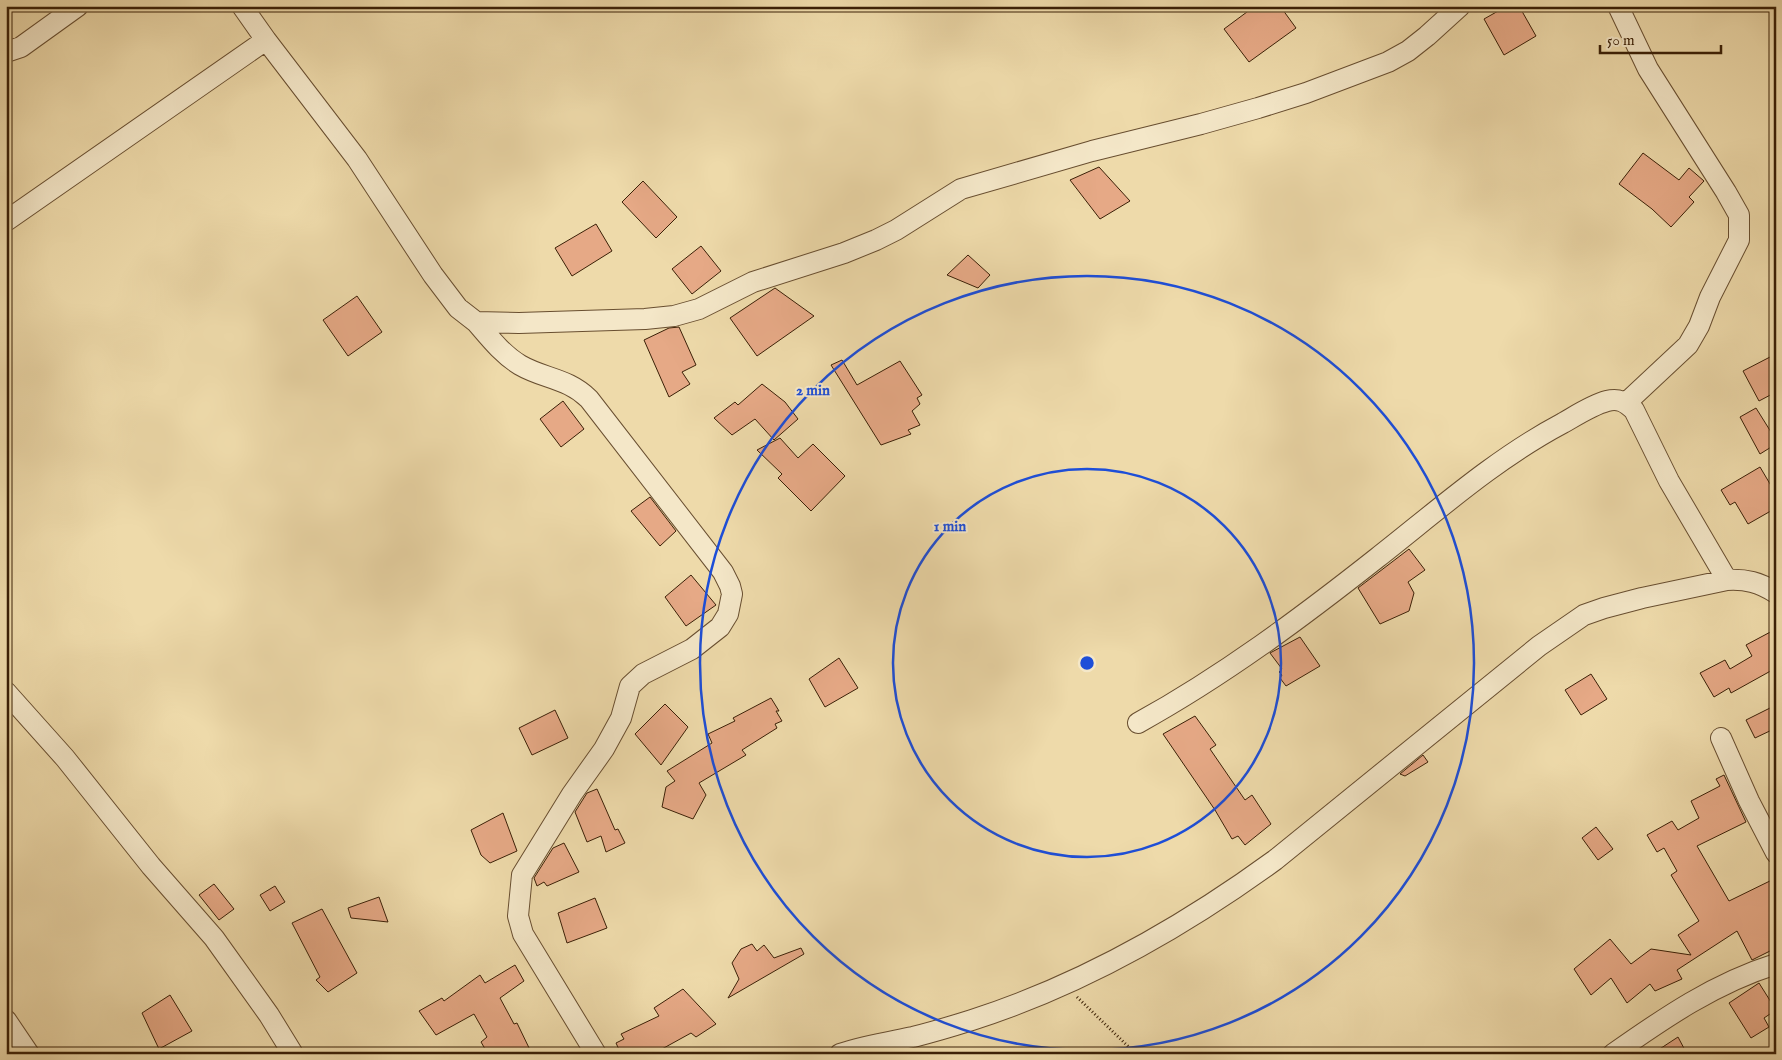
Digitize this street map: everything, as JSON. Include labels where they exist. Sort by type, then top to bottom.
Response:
[{"type":"street","points":[[6,52],[21,47],[78,6]]},
{"type":"street","points":[[242,6],[357,159],[449,298],[466,316],[476,322],[499,349],[521,366],[572,385],[589,399],[723,572],[730,586],[732,594],[728,614],[720,627],[692,649],[643,674],[630,686],[621,718],[608,741],[572,794],[522,875],[518,904],[520,926],[596,1054]]},
{"type":"street","points":[[1618,6],[1648,69],[1739,215],[1739,240],[1688,346],[1626,403]]},
{"type":"street","points":[[476,322],[519,324],[606,322],[688,313],[761,279],[844,253],[876,240],[896,230],[961,189],[1074,156],[1248,110],[1306,92],[1388,62],[1408,51],[1448,10]]},
{"type":"street","points":[[6,221],[266,40]]},
{"type":"street","points":[[1138,723],[1182,698],[1268,641],[1320,603],[1510,455],[1549,430],[1605,402],[1616,400],[1626,403],[1634,410],[1669,481],[1727,580]]},
{"type":"street","points":[[840,1054],[870,1045],[913,1037],[973,1020],[1020,1003],[1130,952],[1195,914],[1240,886],[1275,860],[1539,646],[1584,615],[1624,602],[1727,580],[1741,579],[1755,582],[1776,593]]},
{"type":"street","points":[[8,697],[65,758],[151,866],[214,938],[269,1015],[293,1054]]},
{"type":"street","points":[[1721,738],[1749,801],[1776,853]]},
{"type":"street","points":[[1613,1054],[1667,1016],[1701,996],[1736,979],[1776,964]]},
{"type":"street","points":[[6,1020],[29,1054]]},
{"type":"path","points":[[1063,984],[1136,1054]]},
{"type":"building","points":[[1255,6],[1280,6],[1296,28],[1249,62],[1224,29]]},
{"type":"building","points":[[1507,6],[1519,6],[1536,36],[1504,55],[1484,19]]},
{"type":"building","points":[[1643,153],[1679,180],[1689,168],[1704,181],[1689,197],[1694,202],[1671,227],[1652,209],[1619,184]]},
{"type":"building","points":[[1099,167],[1130,201],[1100,219],[1070,180]]},
{"type":"building","points":[[643,181],[677,217],[656,238],[622,202]]},
{"type":"building","points":[[596,224],[612,251],[572,276],[555,248]]},
{"type":"building","points":[[701,246],[721,271],[692,294],[672,269]]},
{"type":"building","points":[[968,255],[990,275],[978,288],[947,275]]},
{"type":"building","points":[[775,288],[814,316],[757,356],[730,318]]},
{"type":"building","points":[[357,296],[382,332],[348,356],[323,320]]},
{"type":"building","points":[[679,327],[696,365],[682,372],[690,384],[669,397],[644,340],[669,328]]},
{"type":"building","points":[[1770,357],[1776,367],[1776,392],[1759,401],[1743,371]]},
{"type":"building","points":[[842,360],[857,385],[900,361],[922,395],[917,398],[920,404],[912,411],[920,425],[908,430],[911,434],[881,445],[831,365]]},
{"type":"building","points":[[762,384],[785,402],[798,419],[774,440],[755,419],[732,435],[714,418],[735,402],[738,405]]},
{"type":"building","points":[[563,401],[584,429],[561,447],[540,419]]},
{"type":"building","points":[[1756,408],[1776,440],[1776,444],[1760,454],[1740,417]]},
{"type":"building","points":[[780,438],[798,458],[813,444],[845,476],[811,511],[778,478],[782,474],[757,450]]},
{"type":"building","points":[[1760,467],[1776,494],[1776,508],[1748,524],[1735,502],[1730,505],[1721,490]]},
{"type":"building","points":[[650,497],[676,531],[660,546],[631,511]]},
{"type":"building","points":[[1409,549],[1425,570],[1408,582],[1414,593],[1409,611],[1380,624],[1358,588]]},
{"type":"building","points":[[691,575],[716,605],[686,626],[665,597]]},
{"type":"building","points":[[1776,629],[1776,668],[1731,693],[1729,688],[1714,697],[1700,673],[1725,660],[1730,669],[1752,656],[1746,645]]},
{"type":"building","points":[[1300,637],[1320,666],[1286,686],[1280,678],[1282,675],[1279,672],[1282,669],[1270,653]]},
{"type":"building","points":[[839,658],[858,688],[825,707],[809,679]]},
{"type":"building","points":[[1591,674],[1607,699],[1581,715],[1565,690]]},
{"type":"building","points":[[771,698],[779,711],[776,711],[782,721],[775,724],[777,728],[742,750],[746,755],[699,783],[706,795],[693,819],[662,807],[666,787],[675,781],[667,771],[712,743],[708,734],[735,721],[733,718]]},
{"type":"building","points":[[665,704],[688,727],[661,765],[635,734]]},
{"type":"building","points":[[1776,705],[1776,728],[1755,738],[1746,720]]},
{"type":"building","points":[[555,710],[568,738],[532,755],[519,728]]},
{"type":"building","points":[[1195,716],[1216,745],[1210,749],[1245,800],[1252,795],[1271,824],[1245,845],[1238,836],[1232,839],[1215,810],[1163,734]]},
{"type":"building","points":[[1423,755],[1428,762],[1405,776],[1400,774]]},
{"type":"building","points":[[1724,775],[1746,822],[1697,846],[1729,901],[1776,878],[1776,948],[1752,960],[1737,931],[1677,970],[1682,979],[1655,991],[1650,984],[1627,1003],[1611,978],[1591,995],[1574,969],[1610,939],[1631,964],[1651,949],[1691,955],[1678,935],[1699,921],[1671,875],[1677,871],[1664,848],[1657,852],[1647,835],[1672,821],[1678,830],[1699,818],[1691,801],[1720,786],[1716,779]]},
{"type":"building","points":[[597,789],[615,830],[618,829],[625,843],[606,852],[601,836],[587,842],[575,812],[587,793]]},
{"type":"building","points":[[503,813],[517,851],[490,863],[481,855],[471,830]]},
{"type":"building","points":[[1596,827],[1613,849],[1598,860],[1582,838]]},
{"type":"building","points":[[564,843],[579,872],[547,886],[544,882],[537,886],[534,878],[553,848]]},
{"type":"building","points":[[214,884],[234,909],[219,920],[199,895]]},
{"type":"building","points":[[275,886],[285,902],[270,911],[260,895]]},
{"type":"building","points":[[379,897],[388,922],[351,918],[348,908]]},
{"type":"building","points":[[595,898],[607,928],[567,943],[558,913]]},
{"type":"building","points":[[322,909],[357,973],[328,992],[316,980],[320,977],[292,923]]},
{"type":"building","points":[[752,944],[757,951],[764,945],[774,958],[801,948],[804,954],[728,998],[739,979],[732,963],[741,949]]},
{"type":"building","points":[[515,965],[524,981],[500,998],[514,1024],[517,1023],[532,1054],[488,1054],[481,1042],[487,1037],[474,1014],[436,1035],[419,1011],[442,998],[444,1001],[480,975],[485,983]]},
{"type":"building","points":[[1759,983],[1776,1010],[1764,1018],[1769,1027],[1751,1038],[1729,1003]]},
{"type":"building","points":[[683,989],[716,1024],[696,1037],[691,1033],[662,1049],[665,1054],[621,1054],[616,1043],[624,1039],[621,1034],[659,1016],[654,1008]]},
{"type":"building","points":[[170,995],[192,1031],[159,1049],[142,1013]]},
{"type":"building","points":[[1678,1037],[1687,1054],[1652,1054]]}]
